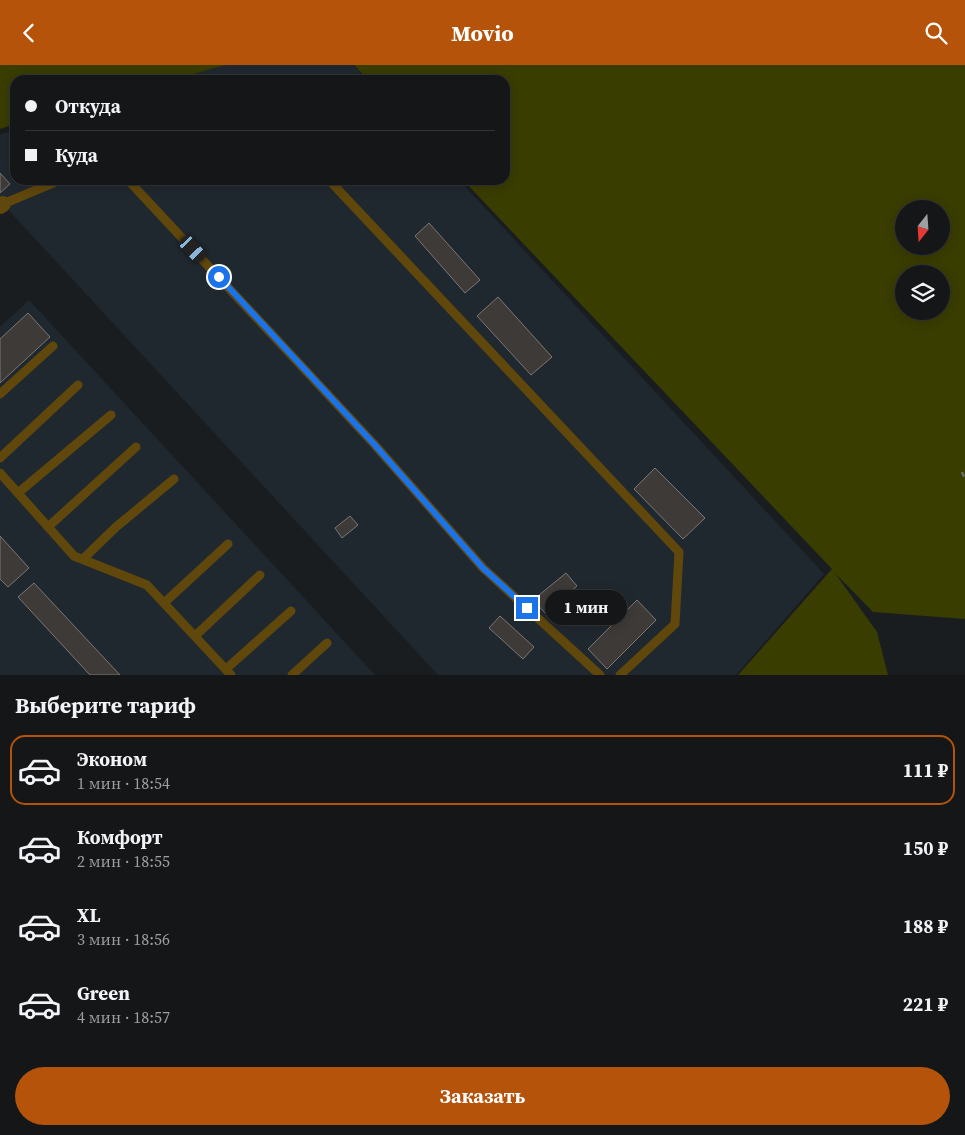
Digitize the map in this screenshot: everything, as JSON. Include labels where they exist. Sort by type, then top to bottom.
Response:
[{"type":"lane","points":[[2,205],[48,185]]},
{"type":"lane","points":[[133,185],[374,444],[483,568],[600,675]]},
{"type":"lane","points":[[334,185],[679,552],[675,624],[620,675]]},
{"type":"lane","points":[[0,394],[53,346]]},
{"type":"lane","points":[[0,458],[78,385]]},
{"type":"lane","points":[[18,493],[111,415]]},
{"type":"lane","points":[[48,527],[136,447]]},
{"type":"lane","points":[[0,473],[74,555],[147,585],[229,672],[291,611]]},
{"type":"lane","points":[[83,559],[116,527],[174,479]]},
{"type":"lane","points":[[164,603],[228,544]]},
{"type":"lane","points":[[195,636],[260,575]]},
{"type":"lane","points":[[292,675],[326,643]]},
{"type":"path","points":[[962,472],[965,479]]},
{"type":"shaded area","points":[[0,65],[225,65],[190,75],[10,75],[10,126],[0,129]]},
{"type":"shaded area","points":[[170,65],[353,65],[362,75],[146,75]]},
{"type":"shaded area","points":[[354,65],[965,65],[965,619],[873,612],[835,573],[877,632],[888,675],[738,675],[832,569],[468,185],[510,185],[510,75],[363,75]]},
{"type":"shaded area","points":[[10,131],[10,185],[464,185],[824,574],[736,675],[438,675],[3,204],[0,200],[0,135]]},
{"type":"shaded area","points":[[29,300],[375,675],[0,675],[0,327]]},
{"type":"building","points":[[0,173],[10,184],[0,193]]},
{"type":"building","points":[[429,223],[480,280],[465,293],[415,236]]},
{"type":"building","points":[[498,297],[552,357],[531,375],[477,316]]},
{"type":"building","points":[[28,313],[50,337],[0,383],[0,339]]},
{"type":"building","points":[[655,468],[705,518],[683,539],[634,489]]},
{"type":"building","points":[[350,516],[358,525],[342,538],[335,528]]},
{"type":"building","points":[[0,536],[29,568],[8,587],[0,579]]},
{"type":"building","points":[[566,573],[577,586],[545,613],[533,600]]},
{"type":"building","points":[[34,583],[120,675],[90,675],[18,597]]},
{"type":"building","points":[[637,600],[656,620],[607,669],[588,649]]},
{"type":"building","points":[[500,616],[534,647],[523,659],[489,628]]},
{"type":"route","points":[[219,277],[374,444],[483,568],[527,608]]}]
